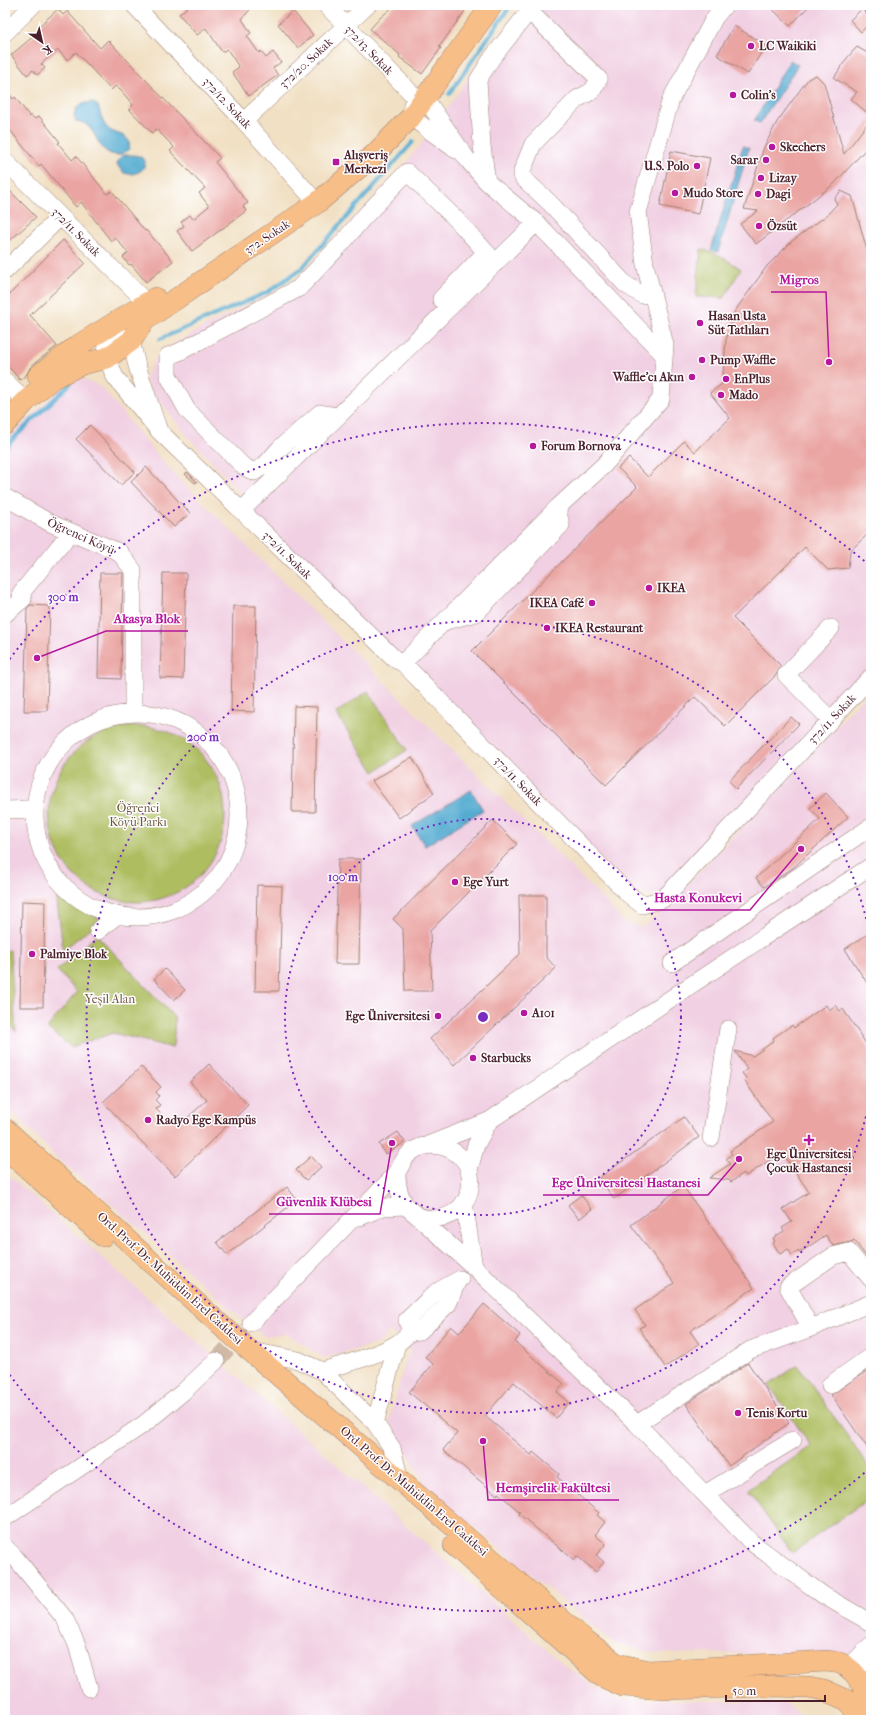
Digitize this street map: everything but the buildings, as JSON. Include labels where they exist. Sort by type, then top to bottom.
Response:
[{"type":"main road","name":"372. Sokak","points":[[14,396],[82,364],[107,358],[131,341],[145,320],[375,154],[411,117],[419,97],[478,5]]},
{"type":"main road","name":"372. Sokak","points":[[5,424],[14,396],[49,366],[77,346],[313,199],[419,97],[492,5]]},
{"type":"main road","name":"Ord. Prof. Dr. Muhiddin Erel Caddesi","points":[[5,1129],[226,1330],[252,1350],[584,1639],[617,1664],[649,1670],[827,1661],[853,1670]]},
{"type":"main road","name":"Ord. Prof. Dr. Muhiddin Erel Caddesi","points":[[5,1148],[51,1191],[212,1332],[254,1366],[311,1416],[601,1676],[623,1686],[666,1689],[772,1686],[808,1687],[831,1693],[849,1701],[859,1720]]},
{"type":"main road","points":[[831,1693],[853,1670],[866,1690],[871,1708]]},
{"type":"street","points":[[5,33],[33,5]]},
{"type":"street","name":"372/12. Sokak","points":[[134,5],[244,121],[313,199]]},
{"type":"street","name":"372/13. Sokak","points":[[326,5],[345,26],[419,97],[467,159]]},
{"type":"street","name":"372/20. Sokak","points":[[244,121],[368,5]]},
{"type":"street","points":[[403,662],[446,621],[476,613],[561,525],[557,508],[604,465],[661,399],[665,345],[645,264],[638,212],[671,99],[715,17],[725,5]]},
{"type":"street","points":[[486,182],[478,80],[492,58],[532,8],[599,80],[592,91],[577,99],[533,144],[522,171],[523,178],[550,203],[625,284],[642,295],[652,294]]},
{"type":"street","points":[[411,117],[467,159],[486,182],[536,223],[664,354]]},
{"type":"street","name":"372/11. Sokak","points":[[5,161],[147,303]]},
{"type":"street","points":[[337,416],[320,413],[280,448],[265,465],[254,472],[243,466],[187,410],[168,375],[168,356],[179,352],[299,288],[338,248],[363,218],[407,172],[456,219],[491,258]]},
{"type":"street","points":[[5,271],[60,216]]},
{"type":"street","points":[[441,299],[536,223]]},
{"type":"street","points":[[241,511],[337,416],[491,258]]},
{"type":"street","points":[[106,329],[131,341]]},
{"type":"street","name":"372/11. Sokak","points":[[106,329],[107,358],[115,377],[159,431],[396,660],[403,662],[623,890],[642,905],[663,899],[871,677]]},
{"type":"street","name":"372/11. Sokak","points":[[131,341],[137,366],[159,431]]},
{"type":"street","name":"Öğrenci Köyü","points":[[5,497],[50,524],[118,552],[133,570],[132,712]]},
{"type":"street","points":[[5,614],[23,600],[21,593],[71,532]]},
{"type":"street","points":[[831,628],[786,675],[831,720]]},
{"type":"street","points":[[132,712],[158,714],[182,722],[204,736],[221,755],[234,778],[240,802],[239,834],[228,863],[209,888],[184,907],[154,916],[135,918],[116,916],[92,907],[71,894],[54,875],[42,855],[36,832],[35,809],[41,780],[55,753],[77,732],[103,718],[132,712]]},
{"type":"street","points":[[5,810],[35,809]]},
{"type":"street","points":[[672,963],[869,828],[871,832]]},
{"type":"street","points":[[251,1323],[397,1173],[406,1157],[416,1150],[489,1120],[871,866]]},
{"type":"street","points":[[98,931],[116,916]]},
{"type":"street","points":[[711,1138],[728,1029]]},
{"type":"street","points":[[469,1170],[476,1145],[489,1120]]},
{"type":"street","points":[[350,1222],[383,1206],[410,1210],[428,1218],[440,1218],[454,1213],[464,1202],[469,1193],[471,1180],[469,1170],[463,1159],[453,1150],[441,1146],[428,1145]]},
{"type":"street","points":[[397,1173],[399,1195],[410,1210],[474,1267],[637,1424],[751,1542],[823,1594],[871,1623]]},
{"type":"street","points":[[464,1202],[474,1267]]},
{"type":"street","points":[[811,1328],[788,1287],[833,1256],[849,1252],[871,1279]]},
{"type":"street","points":[[322,1371],[397,1344],[410,1332],[420,1331],[448,1304],[457,1282],[474,1267]]},
{"type":"street","points":[[637,1424],[750,1350],[811,1328],[871,1303]]},
{"type":"street","points":[[375,1423],[397,1344]]},
{"type":"street","points":[[252,1350],[298,1360],[322,1371],[375,1423],[392,1448],[400,1480]]},
{"type":"street","points":[[830,1385],[871,1356]]},
{"type":"street","points":[[5,1518],[144,1424],[183,1392],[216,1361]]},
{"type":"street","points":[[705,1494],[793,1440]]},
{"type":"street","points":[[5,1547],[14,1556],[65,1620],[77,1645],[89,1688]]},
{"type":"street","points":[[853,1670],[871,1645]]},
{"type":"street","points":[[853,1670],[868,1667],[871,1663]]},
{"type":"shaded area","name":"Forum Bornova","points":[[525,5],[871,5],[871,664],[663,894],[639,896],[251,513],[239,491],[188,437],[149,387],[145,377],[157,356],[167,348],[211,323],[293,283],[407,162],[445,112],[472,72]]},
{"type":"shaded area","name":"Ege Üniversitesi","points":[[74,375],[101,387],[169,469],[606,902],[622,921],[643,927],[662,911],[807,759],[871,688],[871,1685],[849,1655],[656,1653],[615,1644],[428,1489],[389,1421],[404,1366],[410,1351],[390,1331],[380,1343],[324,1358],[287,1334],[264,1336],[242,1319],[55,1156],[5,1105],[5,442]]},
{"type":"shaded area","points":[[5,1172],[565,1666],[613,1699],[784,1703],[810,1720],[5,1720]]},
{"type":"green space","points":[[701,249],[719,255],[741,269],[724,298],[696,297]]},
{"type":"green space","points":[[368,691],[407,750],[374,772],[336,713]]},
{"type":"green space","name":"Öğrenci Köyü Parkı","points":[[128,726],[146,726],[163,730],[178,736],[193,746],[205,758],[215,773],[221,788],[225,805],[225,823],[221,840],[215,855],[205,870],[193,882],[178,892],[163,898],[146,902],[128,902],[111,898],[96,892],[81,882],[69,870],[59,855],[53,840],[49,823],[49,805],[53,788],[59,773],[69,758],[81,746],[96,736],[111,730]]},
{"type":"green space","points":[[56,892],[101,920],[63,950]]},
{"type":"green space","name":"Yeşil Alan","points":[[97,935],[175,1018],[173,1048],[113,1033],[71,1047],[47,1028],[77,992],[57,970]]},
{"type":"green space","points":[[10,950],[16,1032],[5,1019],[5,951]]},
{"type":"green space","points":[[798,1365],[871,1470],[871,1497],[792,1553],[748,1490],[811,1446],[769,1385]]},
{"type":"water","points":[[790,60],[798,65],[760,123],[754,121]]},
{"type":"water","points":[[92,102],[98,106],[106,126],[113,132],[122,135],[128,140],[129,150],[119,155],[108,152],[103,149],[88,126],[84,123],[76,121],[74,116],[76,109],[82,104]]},
{"type":"water","points":[[743,146],[749,148],[718,252],[711,250]]},
{"type":"water","points":[[125,155],[136,155],[141,157],[145,161],[145,165],[138,172],[131,174],[124,173],[117,165],[120,158]]},
{"type":"water","points":[[471,790],[483,810],[425,846],[412,826]]},
{"type":"waterway","points":[[449,94],[511,5]]},
{"type":"waterway","points":[[160,339],[268,292],[301,269],[413,142]]},
{"type":"waterway","points":[[5,449],[13,439],[71,383]]},
{"type":"tunnel","points":[[216,1361],[251,1323]]},
{"type":"place","name":"LC Waikiki","points":[[751,46]]},
{"type":"place","name":"Colin's","points":[[733,95]]},
{"type":"place","name":"Skechers","points":[[772,147]]},
{"type":"place","name":"Sarar","points":[[766,160]]},
{"type":"place","name":"Alışveriş Merkezi","points":[[336,162]]},
{"type":"place","name":"U.S. Polo","points":[[697,166]]},
{"type":"place","name":"Lizay","points":[[761,178]]},
{"type":"place","name":"Mudo Store","points":[[675,193]]},
{"type":"place","name":"Dagi","points":[[758,194]]},
{"type":"place","name":"Özsüt","points":[[759,226]]},
{"type":"place","name":"Hasan Usta Süt Tatlıları","points":[[700,323]]},
{"type":"place","name":"Pump Waffle","points":[[702,360]]},
{"type":"place","name":"Migros","points":[[829,362]]},
{"type":"place","name":"Waffle'cı Akın","points":[[692,377]]},
{"type":"place","name":"EnPlus","points":[[726,379]]},
{"type":"place","name":"Mado","points":[[721,395]]},
{"type":"place","name":"Forum Bornova","points":[[533,446]]},
{"type":"place","name":"IKEA","points":[[649,588]]},
{"type":"place","name":"IKEA Café","points":[[592,603]]},
{"type":"place","name":"IKEA Restaurant","points":[[547,628]]},
{"type":"place","name":"Akasya Blok","points":[[37,658]]},
{"type":"place","name":"Hasta Konukevi","points":[[801,849]]},
{"type":"place","name":"Ege Yurt","points":[[455,882]]},
{"type":"place","name":"Palmiye Blok","points":[[32,954]]},
{"type":"place","name":"A101","points":[[524,1013]]},
{"type":"place","name":"Ege Üniversitesi","points":[[438,1016]]},
{"type":"place","name":"Starbucks","points":[[473,1058]]},
{"type":"place","name":"Radyo Ege Kampüs","points":[[148,1120]]},
{"type":"place","name":"Ege Üniversitesi Çocuk Hastanesi","points":[[809,1140]]},
{"type":"place","name":"Güvenlik Klübesi","points":[[392,1143]]},
{"type":"place","name":"Ege Üniversitesi Hastanesi","points":[[739,1159]]},
{"type":"place","name":"Tenis Kortu","points":[[738,1413]]},
{"type":"place","name":"Hemşirelik Fakültesi","points":[[483,1441]]}]
